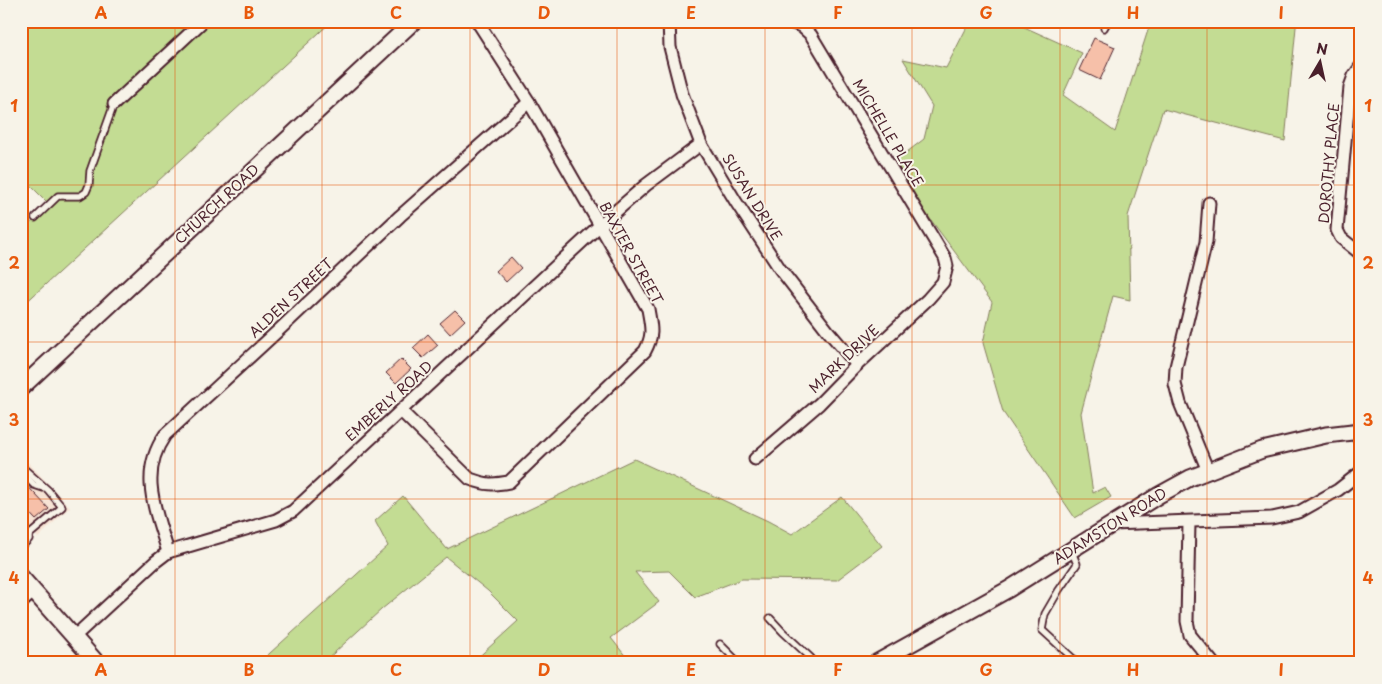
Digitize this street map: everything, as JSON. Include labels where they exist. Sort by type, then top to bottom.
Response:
[{"type":"street","points":[[114,104],[203,21]]},
{"type":"street","name":"CHURCH ROAD","points":[[21,388],[414,21]]},
{"type":"street","name":"BAXTER STREET","points":[[401,410],[470,479],[493,485],[509,482],[646,351],[652,334],[648,309],[529,102],[477,21]]},
{"type":"street","name":"SUSAN DRIVE","points":[[669,21],[670,47],[682,94],[701,144],[780,269],[857,365]]},
{"type":"street","name":"MICHELLE PLACE","points":[[787,21],[801,26],[811,35],[945,258],[947,266],[945,273]]},
{"type":"street","name":"DOROTHY PLACE","points":[[1361,66],[1354,76],[1350,87],[1337,230],[1342,238],[1361,254]]},
{"type":"street","name":"ALDEN STREET","points":[[168,552],[150,493],[153,456],[165,435],[400,216],[529,102]]},
{"type":"street","name":"EMBERLY ROAD","points":[[74,636],[168,552],[276,520],[293,511],[600,226],[646,185],[701,144]]},
{"type":"street","points":[[1208,471],[1180,403],[1175,384],[1176,367],[1206,242],[1209,203]]},
{"type":"street","name":"MARK DRIVE","points":[[755,459],[819,404],[857,365],[928,299],[943,282],[945,273]]},
{"type":"street","name":"ADAMSTON ROAD","points":[[876,663],[1009,589],[1159,495],[1190,478],[1262,450],[1326,435],[1361,431]]},
{"type":"street","points":[[1112,524],[1272,518],[1299,512],[1338,490],[1361,472]]},
{"type":"street","points":[[1189,522],[1187,620],[1190,635],[1213,663]]},
{"type":"street","points":[[21,577],[96,662]]},
{"type":"street","points":[[21,603],[34,591]]},
{"type":"street","points":[[1198,663],[1205,653]]},
{"type":"lane","points":[[1104,28],[1108,21]]},
{"type":"lane","points":[[35,218],[58,196],[80,196],[86,192],[90,171],[114,104]]},
{"type":"lane","points":[[21,466],[48,490],[62,507],[29,535],[29,539],[21,547]]},
{"type":"lane","points":[[21,472],[34,484],[48,490]]},
{"type":"lane","points":[[21,526],[29,535]]},
{"type":"lane","points":[[21,533],[25,532],[29,535]]},
{"type":"lane","points":[[1071,550],[1077,564],[1045,614],[1042,630],[1078,663]]},
{"type":"lane","points":[[770,618],[815,663]]},
{"type":"lane","points":[[720,644],[737,663]]},
{"type":"shaded area","points":[[21,455],[70,507],[38,538],[21,520]]},
{"type":"green space","points":[[21,21],[332,21],[21,307],[21,232],[50,205],[21,176]]},
{"type":"green space","points":[[970,21],[1011,21],[1082,53],[1063,95],[1115,132],[1151,21],[1298,21],[1285,141],[1163,109],[1128,216],[1130,300],[1113,296],[1081,413],[1093,493],[1105,487],[1111,497],[1075,518],[1003,412],[983,343],[992,302],[890,165],[924,139],[932,106],[903,59],[946,68]]},
{"type":"green space","points":[[634,459],[792,534],[842,497],[882,546],[837,580],[742,579],[695,597],[669,571],[635,572],[659,602],[611,638],[631,663],[472,663],[518,621],[488,591],[446,557],[382,609],[323,663],[259,663],[388,546],[375,521],[403,496],[447,549]]},
{"type":"building","points":[[1094,38],[1115,47],[1100,80],[1079,70]]},
{"type":"building","points":[[511,257],[521,268],[506,282],[496,271]]},
{"type":"building","points":[[455,310],[465,320],[450,334],[440,323]]},
{"type":"building","points":[[428,334],[438,345],[423,358],[413,348]]},
{"type":"building","points":[[401,359],[411,369],[396,383],[386,373]]},
{"type":"building","points":[[21,479],[49,509],[36,520],[21,504]]}]
